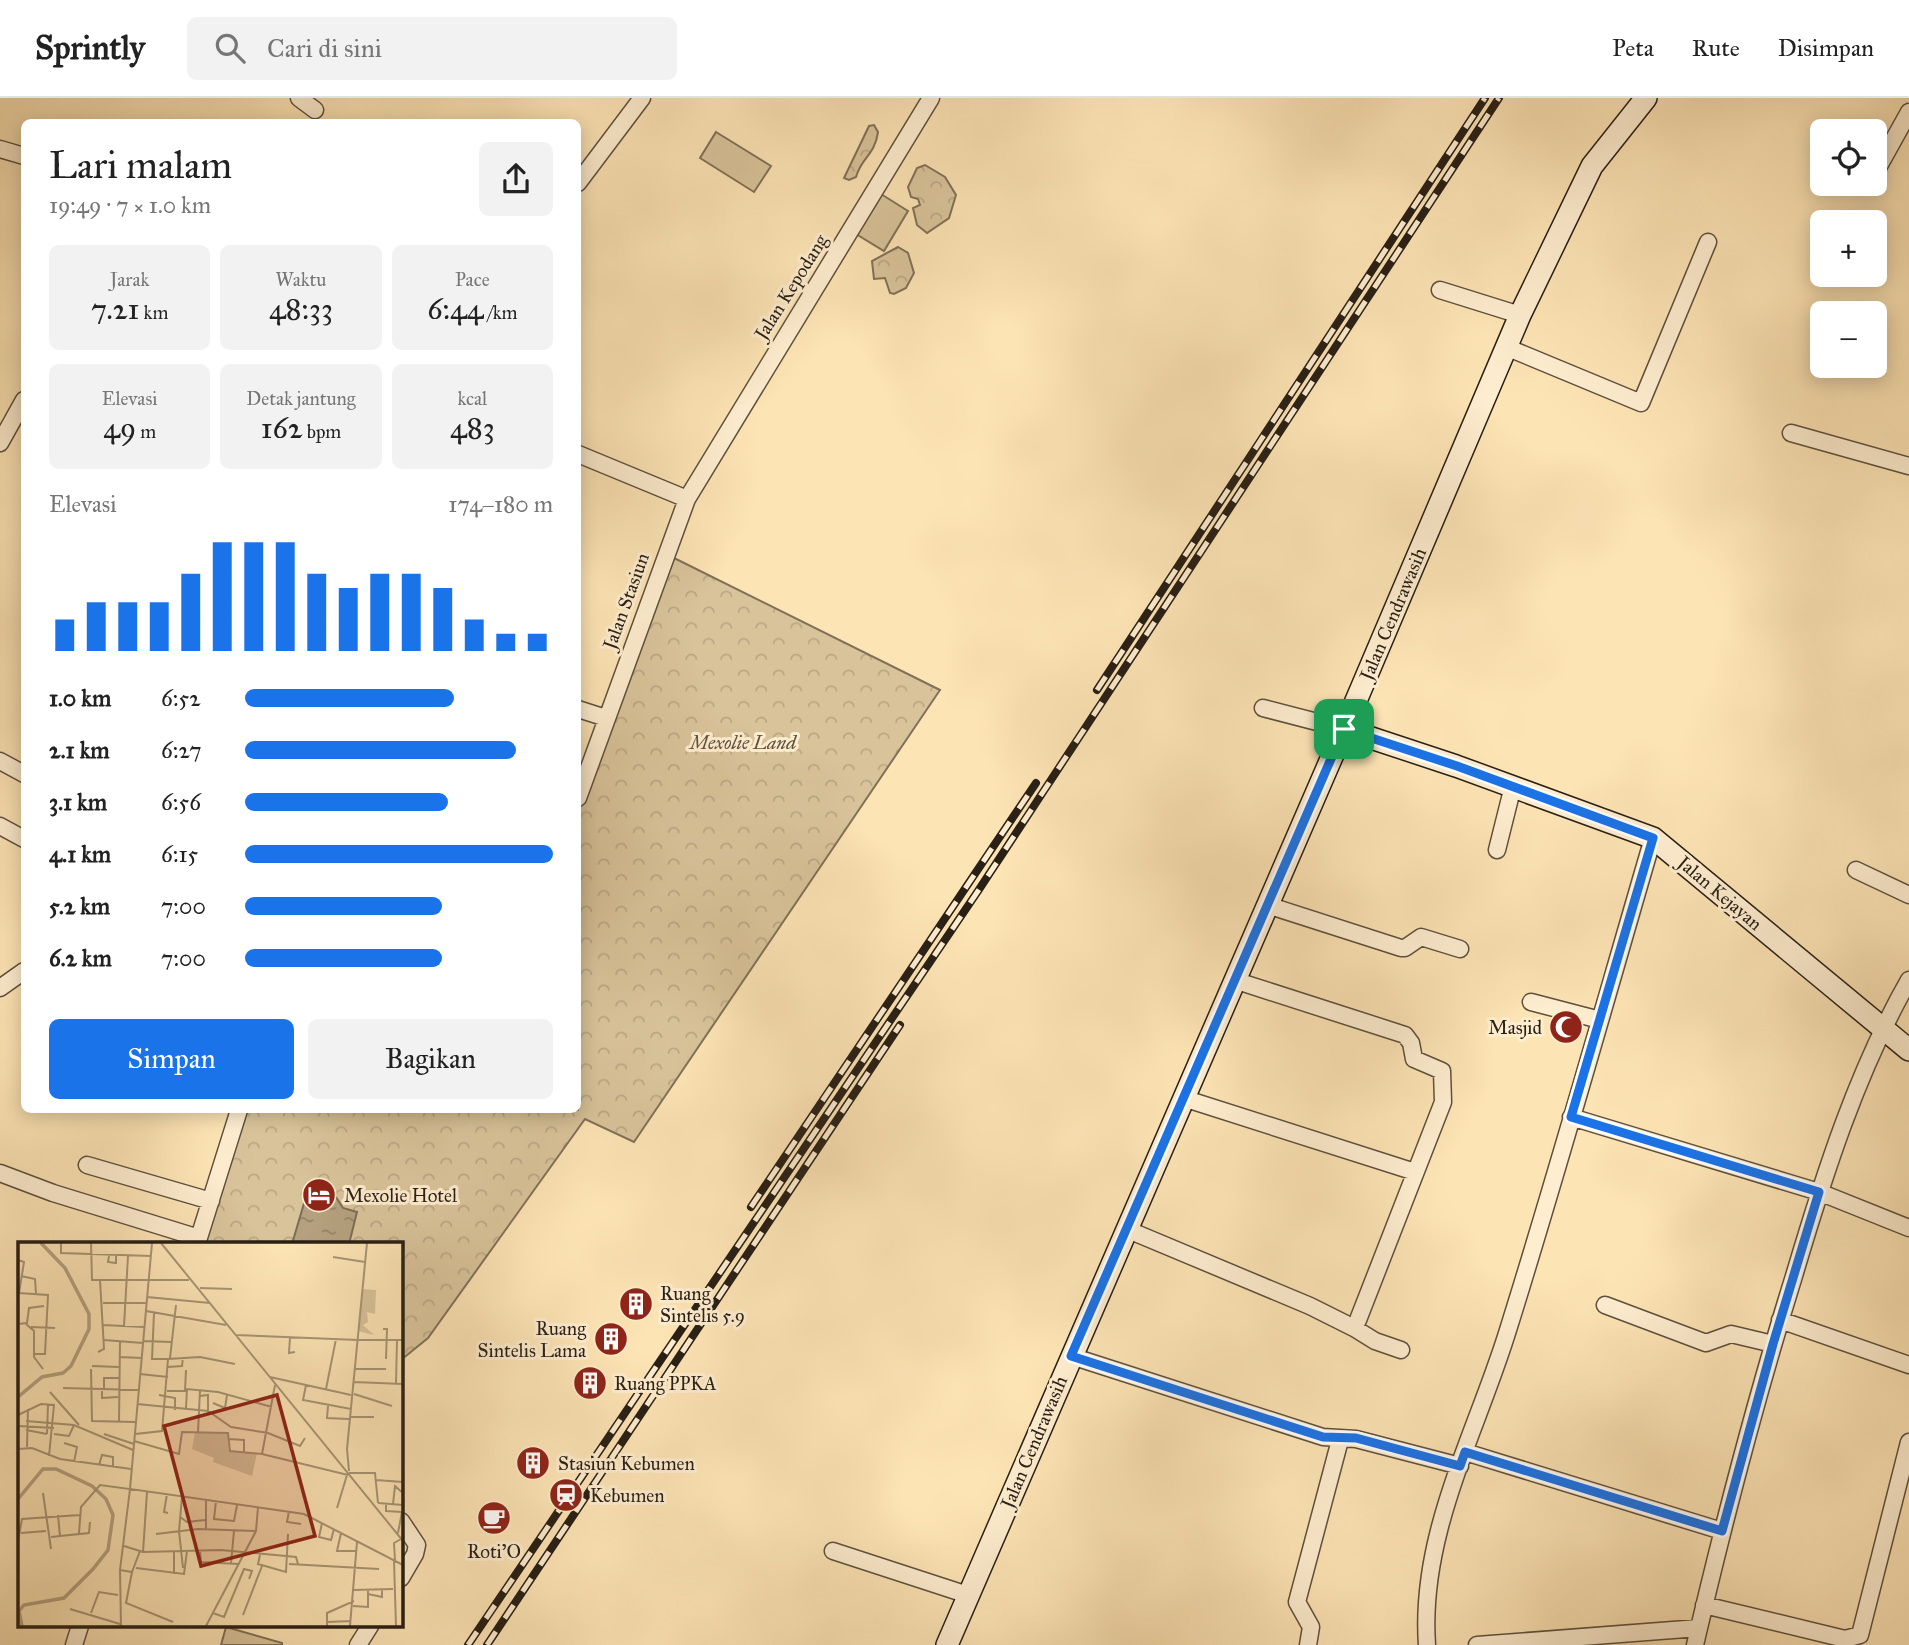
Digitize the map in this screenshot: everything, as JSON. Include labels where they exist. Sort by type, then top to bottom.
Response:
[{"type":"main road","name":"Jalan Cendrawasih","points":[[951,1644],[968,1595],[1344,729],[1520,315],[1592,166],[1646,98]]},
{"type":"main road","name":"Jalan Kejayan","points":[[1344,729],[1513,786],[1653,838],[1909,1050]]},
{"type":"street","points":[[299,98],[315,110]]},
{"type":"street","points":[[581,179],[642,98]]},
{"type":"street","name":"Jalan Kepodang","points":[[687,499],[932,98]]},
{"type":"street","points":[[1887,151],[1909,112]]},
{"type":"street","points":[[0,149],[21,155]]},
{"type":"street","points":[[1506,348],[1641,403],[1708,242]]},
{"type":"street","points":[[1440,290],[1520,315]]},
{"type":"street","points":[[0,443],[21,405]]},
{"type":"street","points":[[1791,433],[1909,466]]},
{"type":"street","points":[[581,455],[687,499]]},
{"type":"street","name":"Jalan Stasiun","points":[[581,789],[687,499]]},
{"type":"street","points":[[1263,708],[1344,729]]},
{"type":"street","points":[[581,710],[606,718]]},
{"type":"street","points":[[0,761],[21,773]]},
{"type":"street","points":[[1497,849],[1513,786]]},
{"type":"street","points":[[0,826],[21,837]]},
{"type":"street","points":[[1427,1645],[1430,1558],[1507,1332],[1653,838]]},
{"type":"street","points":[[1856,870],[1909,895]]},
{"type":"street","points":[[1267,905],[1401,948],[1421,937],[1460,949]]},
{"type":"street","points":[[0,988],[21,973]]},
{"type":"street","points":[[1234,980],[1405,1035],[1411,1043],[1414,1059],[1442,1071],[1443,1102],[1354,1328]]},
{"type":"street","points":[[1695,1645],[1722,1531],[1773,1344],[1819,1192],[1882,1027],[1909,980]]},
{"type":"street","points":[[1531,1002],[1600,1020]]},
{"type":"street","points":[[1183,1098],[1415,1172]]},
{"type":"street","points":[[0,1174],[198,1241],[238,1113]]},
{"type":"street","points":[[1571,1117],[1819,1192],[1909,1228]]},
{"type":"street","points":[[87,1164],[211,1201]]},
{"type":"street","points":[[1126,1228],[1310,1306],[1375,1341],[1401,1350]]},
{"type":"street","points":[[1605,1306],[1706,1343],[1731,1334],[1773,1344]]},
{"type":"street","points":[[1780,1320],[1909,1365]]},
{"type":"street","points":[[1071,1356],[1340,1440],[1356,1438],[1463,1459],[1722,1531]]},
{"type":"street","points":[[1308,1645],[1311,1626],[1297,1602],[1340,1440]]},
{"type":"street","points":[[1704,1605],[1845,1639],[1860,1635],[1909,1442]]},
{"type":"street","points":[[402,1522],[417,1545],[402,1576]]},
{"type":"street","points":[[833,1551],[968,1595]]},
{"type":"street","points":[[74,1645],[79,1628]]},
{"type":"street","points":[[358,1645],[369,1628]]},
{"type":"street","points":[[1478,1645],[1699,1628]]},
{"type":"green space","points":[[874,125],[878,132],[871,151],[856,177],[849,180],[844,178],[869,126]]},
{"type":"green space","points":[[716,132],[771,166],[754,192],[700,158]]},
{"type":"green space","points":[[925,165],[945,177],[956,195],[949,218],[927,233],[917,225],[913,208],[920,205],[918,199],[911,197],[908,187],[917,168]]},
{"type":"green space","points":[[881,194],[908,211],[884,251],[856,234]]},
{"type":"green space","points":[[898,247],[908,253],[914,273],[906,288],[894,294],[890,293],[885,278],[874,279],[872,261]]},
{"type":"green space","name":"Mexolie Land","points":[[666,554],[940,690],[634,1142],[585,1119],[428,1338],[402,1359],[402,1242],[198,1242],[237,1113],[581,1113],[581,797]]},
{"type":"green space","points":[[226,1628],[282,1643],[282,1645],[221,1645]]},
{"type":"water","points":[[324,1191],[336,1197],[343,1208],[357,1212],[350,1242],[293,1242],[305,1200]]},
{"type":"railway","points":[[1097,690],[1485,98]]},
{"type":"railway","points":[[468,1645],[978,891],[1499,98]]},
{"type":"railway","points":[[751,1207],[1036,783]]},
{"type":"railway","points":[[487,1645],[900,1025]]},
{"type":"place","name":"Masjid","points":[[1566,1027]]},
{"type":"place","name":"Mexolie Hotel","points":[[319,1195]]},
{"type":"place","name":"Ruang Sintelis 5.9","points":[[636,1304]]},
{"type":"place","name":"Ruang Sintelis Lama","points":[[611,1339]]},
{"type":"place","name":"Ruang PPKA","points":[[590,1383]]},
{"type":"place","name":"Stasiun Kebumen","points":[[533,1463]]},
{"type":"place","name":"Kebumen","points":[[566,1495]]},
{"type":"place","name":"Roti'O","points":[[494,1518]]},
{"type":"route","points":[[1344,729],[1457,766],[1653,838],[1571,1117],[1819,1192],[1773,1344],[1722,1531],[1465,1452],[1460,1466],[1356,1438],[1340,1440],[1323,1437],[1071,1356],[1344,729]]}]
